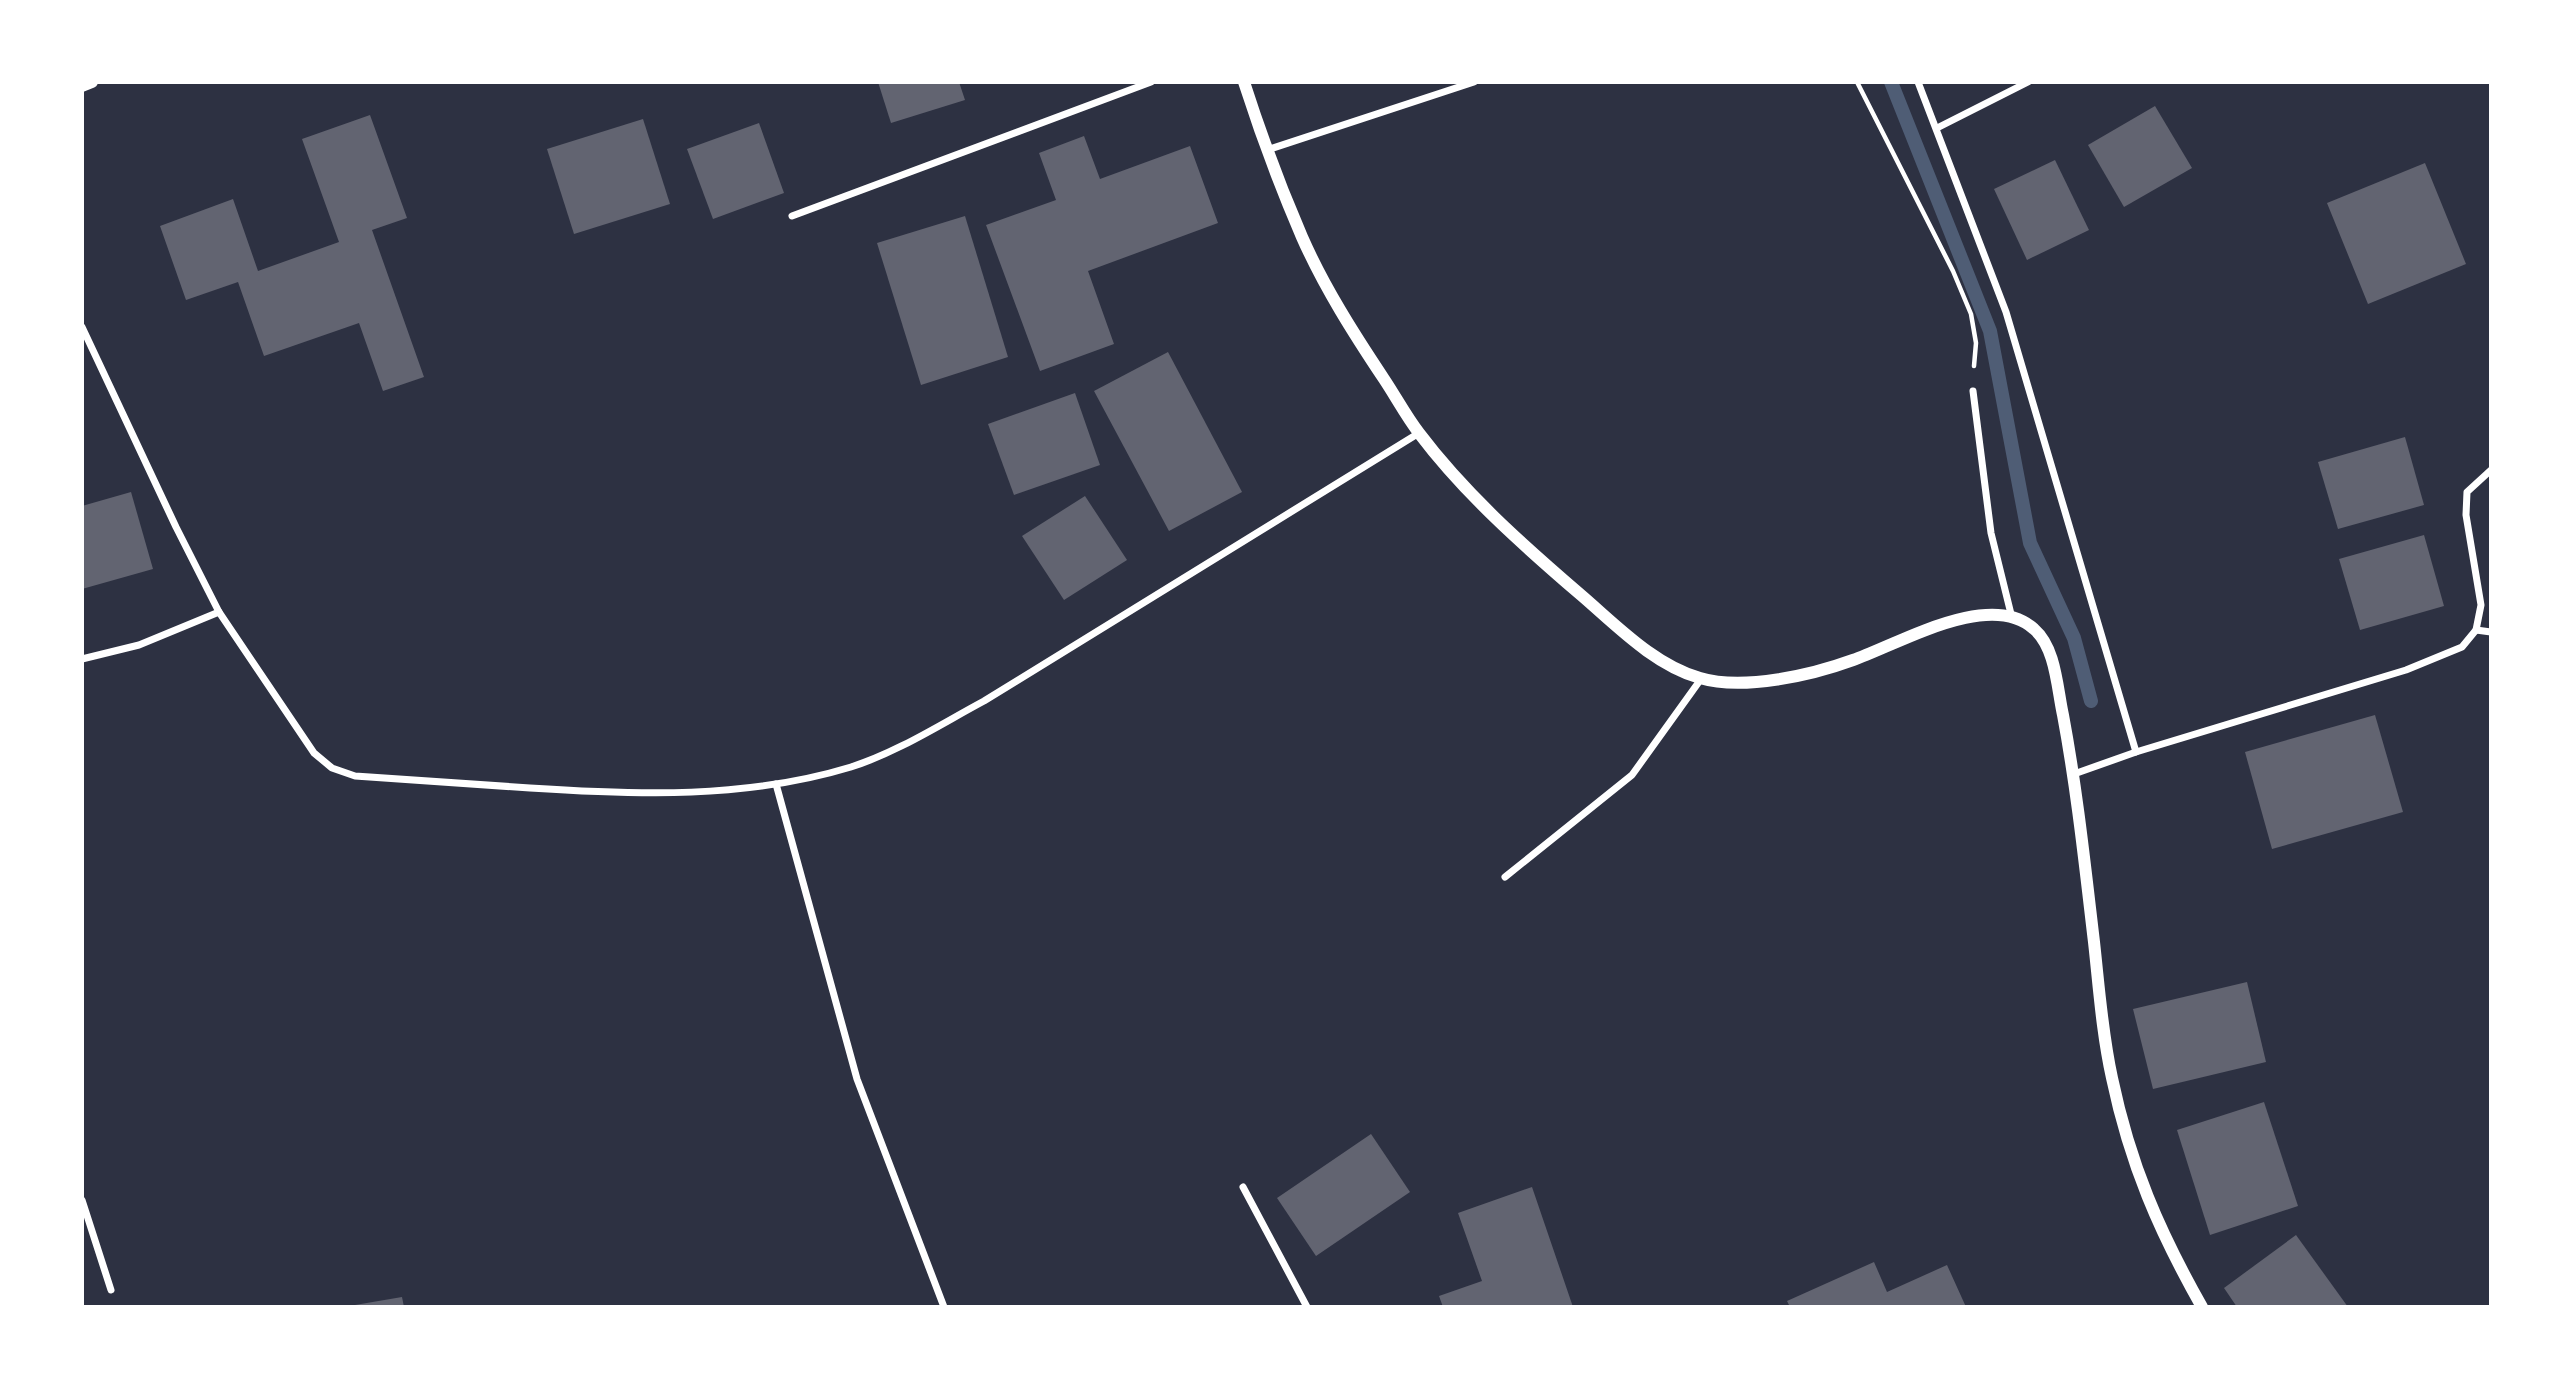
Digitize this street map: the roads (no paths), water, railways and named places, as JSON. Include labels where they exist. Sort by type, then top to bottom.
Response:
[{"type":"street","points":[[82,86],[92,82]]},
{"type":"street","points":[[792,216],[1151,82]]},
{"type":"street","points":[[1244,82],[1266,150],[1304,241],[1341,311],[1419,433],[1456,477],[1529,550],[1636,642],[1669,664],[1701,679],[1747,683],[1773,680],[1851,662],[1964,618],[1987,614],[2012,618],[2034,628],[2047,647],[2053,668],[2074,774],[2099,990],[2111,1072],[2124,1128],[2145,1193],[2164,1238],[2202,1307]]},
{"type":"street","points":[[1266,150],[1474,82]]},
{"type":"street","points":[[1918,82],[2006,312],[2136,752]]},
{"type":"street","points":[[1937,128],[2028,82]]},
{"type":"street","points":[[82,327],[176,527],[219,611],[314,753],[332,768],[355,776],[628,794],[712,792],[776,784],[852,767],[915,739],[984,701],[1419,433]]},
{"type":"street","points":[[1973,391],[1991,533],[2012,618]]},
{"type":"street","points":[[2074,774],[2136,752],[2406,670],[2462,647],[2476,630],[2481,605],[2466,516],[2468,492],[2491,470]]},
{"type":"street","points":[[82,659],[139,645],[219,611]]},
{"type":"street","points":[[2476,630],[2491,632]]},
{"type":"street","points":[[1505,877],[1632,775],[1701,679]]},
{"type":"street","points":[[776,784],[857,1079],[944,1307]]},
{"type":"street","points":[[1243,1187],[1307,1307]]},
{"type":"street","points":[[82,1200],[111,1290]]},
{"type":"waterway","points":[[1891,82],[1990,331],[2030,543],[2074,638],[2091,701]]}]
